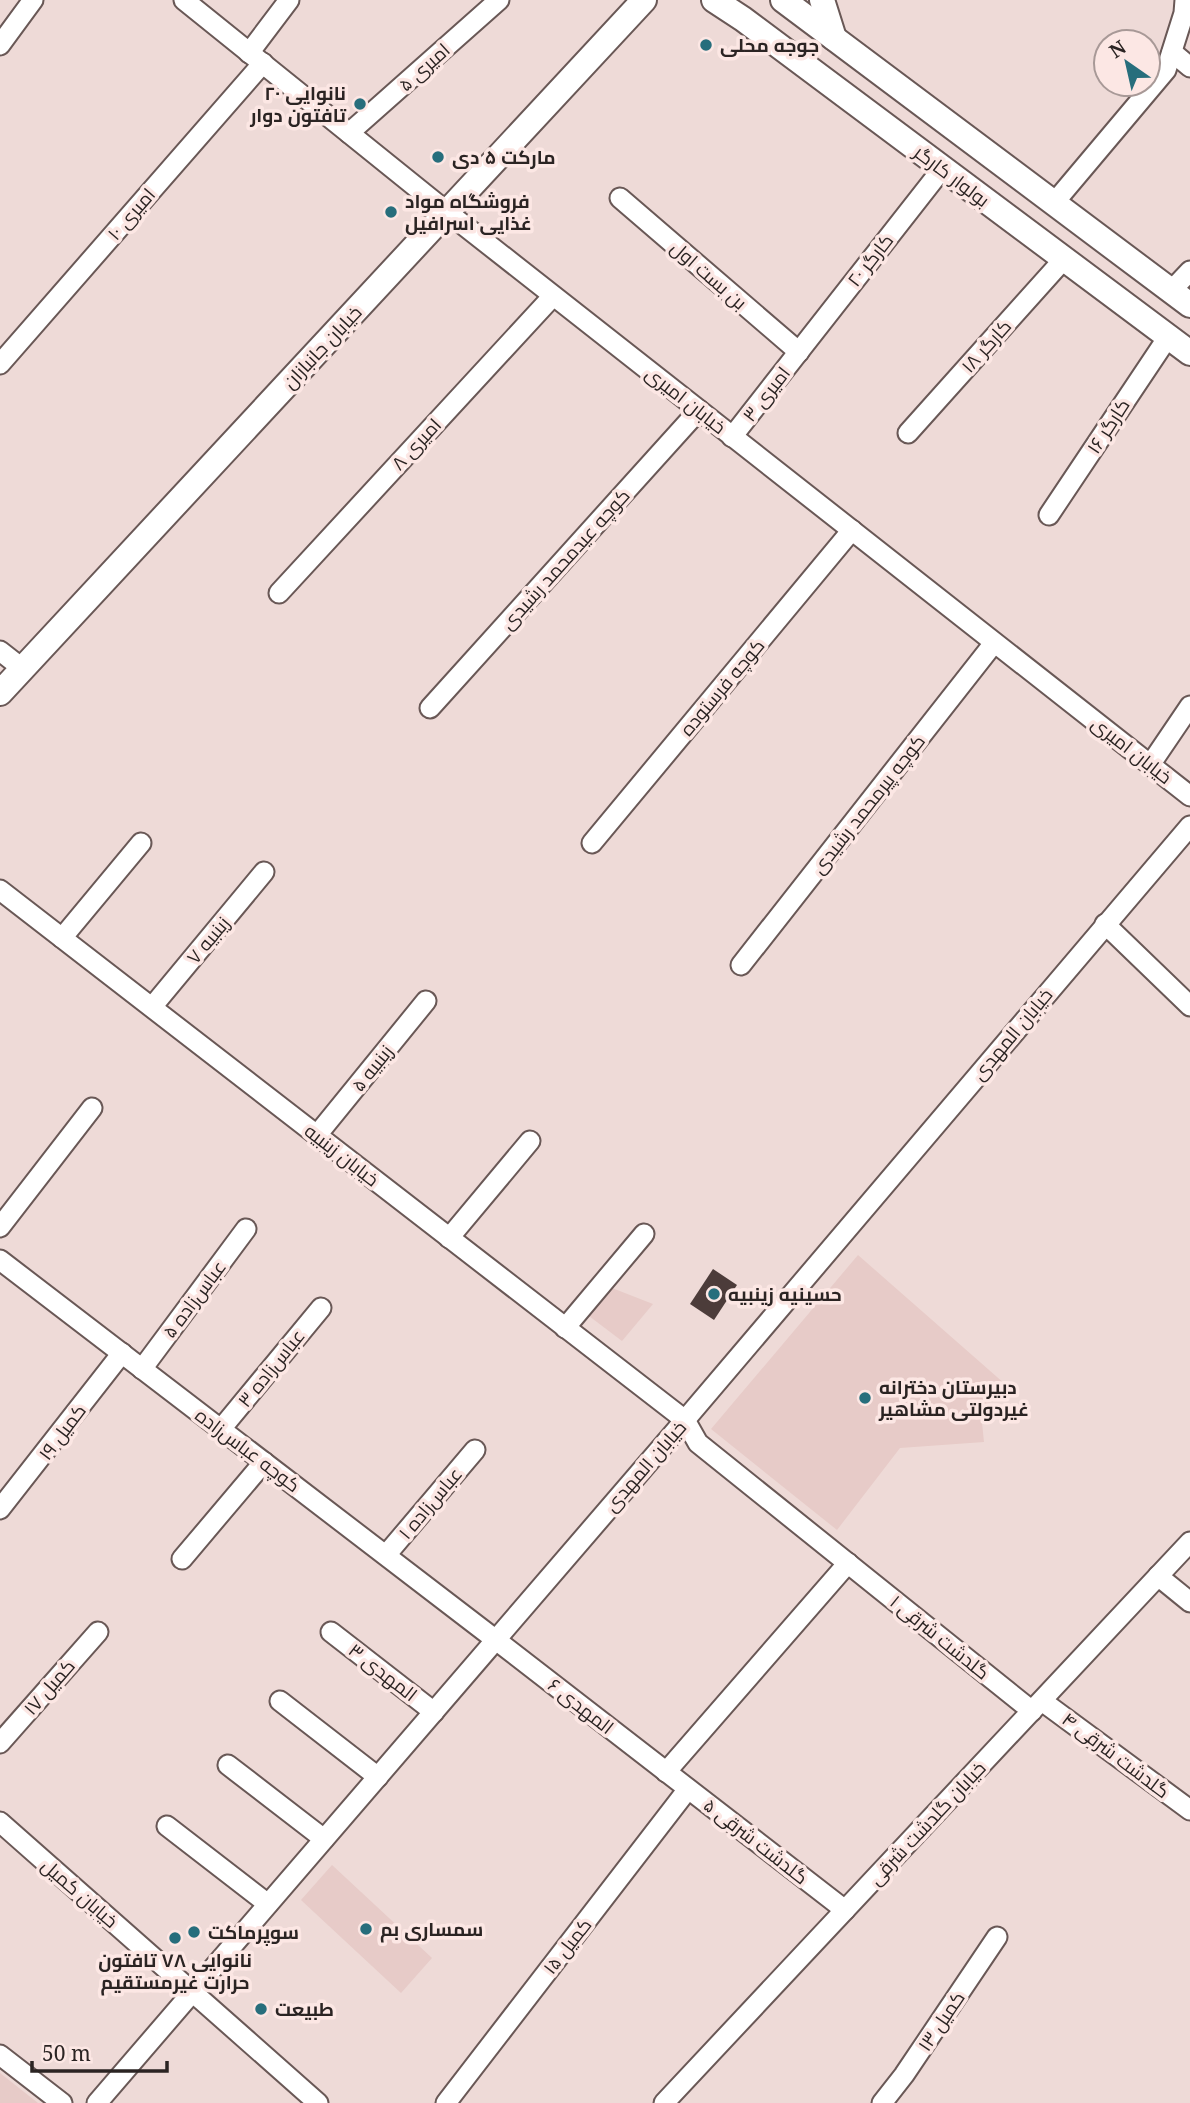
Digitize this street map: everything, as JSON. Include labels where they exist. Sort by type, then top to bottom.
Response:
[{"type":"main road","name":"خیابان جانبازان","points":[[0,693],[643,0]]},
{"type":"main road","name":"بولوار کارگر","points":[[714,0],[1190,354]]},
{"type":"main road","name":"بولوار کارگر","points":[[783,0],[1180,298]]},
{"type":"main road","points":[[822,0],[834,38]]},
{"type":"street","points":[[0,45],[33,0]]},
{"type":"street","name":"خیابان امیری","points":[[184,0],[447,212],[1190,796]]},
{"type":"street","name":"امیری ۱۰","points":[[0,365],[256,58],[289,0]]},
{"type":"street","name":"امیری ۵","points":[[349,133],[499,0]]},
{"type":"street","points":[[1054,203],[1166,70],[1184,13],[1185,0]]},
{"type":"street","points":[[1172,52],[1190,67]]},
{"type":"street","name":"کارگر ۲۰","points":[[799,352],[942,169]]},
{"type":"street","name":"بن بست اول","points":[[620,198],[799,352]]},
{"type":"street","name":"کارگر ۱۸","points":[[908,433],[1064,259]]},
{"type":"street","points":[[1180,298],[1190,271]]},
{"type":"street","name":"امیری ۸","points":[[279,593],[554,296]]},
{"type":"street","name":"کارگر ۱۶","points":[[1049,515],[1167,337]]},
{"type":"street","name":"امیری ۳","points":[[732,437],[799,352]]},
{"type":"street","name":"کوچه عیدمحمد رشیدی","points":[[430,708],[699,410]]},
{"type":"street","name":"کوچه فرستوده","points":[[592,843],[852,530]]},
{"type":"street","name":"کوچه پیرمحمد رشیدی","points":[[741,965],[994,643]]},
{"type":"street","points":[[0,651],[23,669]]},
{"type":"street","points":[[1150,765],[1190,706]]},
{"type":"street","name":"خیابان المهدی","points":[[97,2103],[685,1420],[1190,826]]},
{"type":"street","points":[[62,938],[141,843]]},
{"type":"street","name":"زینبیه ۷","points":[[152,1007],[264,872]]},
{"type":"street","name":"خیابان زینبیه","points":[[0,890],[685,1420]]},
{"type":"street","points":[[1105,924],[1190,1006]]},
{"type":"street","name":"زینبیه ۵","points":[[317,1135],[426,1001]]},
{"type":"street","points":[[0,1227],[92,1108]]},
{"type":"street","points":[[449,1238],[530,1142]]},
{"type":"street","name":"عباس‌زاده ۵","points":[[142,1369],[246,1229]]},
{"type":"street","points":[[565,1328],[644,1234]]},
{"type":"street","name":"کوچه عباس‌زاده","points":[[0,1260],[496,1640]]},
{"type":"street","name":"عباس‌زاده ۳","points":[[221,1429],[321,1308]]},
{"type":"street","name":"کمیل ۱۹","points":[[0,1510],[122,1353]]},
{"type":"street","name":"گلدشت شرقی ۱","points":[[685,1420],[698,1443],[848,1563],[1037,1706]]},
{"type":"street","name":"عباس‌زاده ۱","points":[[386,1555],[475,1450]]},
{"type":"street","points":[[182,1559],[264,1462]]},
{"type":"street","name":"خیابان گلدشت شرقی","points":[[664,2103],[1190,1542]]},
{"type":"street","points":[[666,1772],[848,1563]]},
{"type":"street","points":[[1158,1576],[1190,1602]]},
{"type":"street","name":"کمیل ۱۷","points":[[0,1743],[99,1632]]},
{"type":"street","name":"المهدی ۳","points":[[331,1632],[434,1712]]},
{"type":"street","name":"المهدی ۶","points":[[496,1640],[666,1772]]},
{"type":"street","points":[[280,1701],[378,1777]]},
{"type":"street","name":"گلدشت شرقی ۴","points":[[1037,1706],[1190,1810]]},
{"type":"street","points":[[228,1765],[324,1839]]},
{"type":"street","name":"گلدشت شرقی ۵","points":[[666,1772],[845,1910]]},
{"type":"street","name":"کمیل ۱۵","points":[[446,2103],[688,1789]]},
{"type":"street","name":"خیابان کمیل","points":[[0,1822],[318,2103]]},
{"type":"street","points":[[167,1826],[268,1904]]},
{"type":"street","name":"کمیل ۱۳","points":[[882,2103],[904,2075],[997,1937]]},
{"type":"street","points":[[0,2055],[62,2103]]},
{"type":"shaded area","name":"دبیرستان دخترانه غیردولتی مشاهیر","points":[[858,1255],[1005,1384],[981,1413],[984,1442],[900,1448],[837,1530],[711,1429]]},
{"type":"shaded area","points":[[612,1288],[653,1304],[622,1341],[589,1316]]},
{"type":"shaded area","name":"سمساری بم","points":[[332,1865],[432,1958],[401,1993],[301,1900]]},
{"type":"shaded area","points":[[0,2073],[38,2103],[0,2103]]},
{"type":"building","name":"حسینیه زینبیه","points":[[713,1269],[737,1285],[714,1320],[690,1304]]},
{"type":"place","name":"جوجه محلی","points":[[706,45]]},
{"type":"place","name":"نانوایی ۲۰ تافتون دوار","points":[[360,104]]},
{"type":"place","name":"مارکت ۵ دی","points":[[438,157]]},
{"type":"place","name":"فروشگاه مواد غذایی اسرافیل","points":[[391,212]]},
{"type":"place","name":"حسینیه زینبیه","points":[[714,1294]]},
{"type":"place","name":"دبیرستان دخترانه غیردولتی مشاهیر","points":[[865,1398]]},
{"type":"place","name":"سمساری بم","points":[[366,1929]]},
{"type":"place","name":"سوپرماکت","points":[[194,1932]]},
{"type":"place","name":"نانوایی ۷۸ تافتون حرارت غیرمستقیم","points":[[175,1938]]},
{"type":"place","name":"طبیعت","points":[[261,2009]]}]
